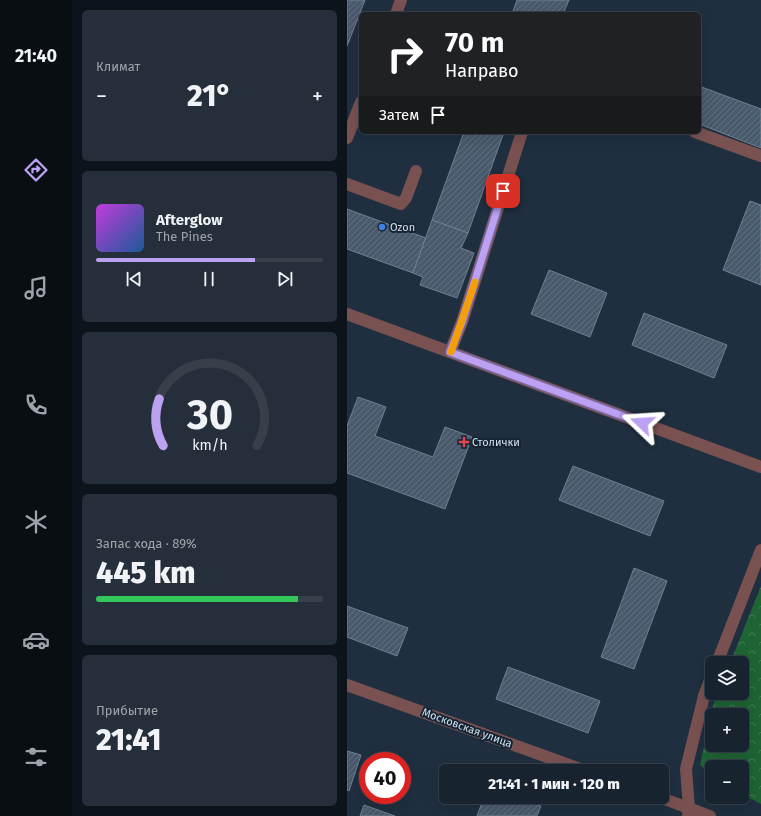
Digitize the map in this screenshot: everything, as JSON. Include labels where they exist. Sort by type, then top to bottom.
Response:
[{"type":"street","points":[[397,12],[401,0]]},
{"type":"street","points":[[347,138],[359,107]]},
{"type":"street","points":[[450,352],[462,322],[521,134]]},
{"type":"street","points":[[700,134],[761,156]]},
{"type":"street","points":[[347,184],[401,204],[406,198],[417,171]]},
{"type":"street","points":[[347,314],[761,467]]},
{"type":"street","points":[[720,656],[761,550]]},
{"type":"street","name":"Московская улица","points":[[347,685],[567,764]]},
{"type":"street","points":[[689,812],[686,769],[705,693]]},
{"type":"street","points":[[669,802],[689,812],[710,816]]},
{"type":"green space","points":[[761,586],[761,804],[749,798],[749,760],[705,760],[705,769],[700,765],[705,742],[705,752],[749,752],[749,708],[712,708],[715,700],[749,700],[749,656],[733,656]]},
{"type":"building","points":[[347,0],[365,0],[359,12],[347,46]]},
{"type":"building","points":[[517,0],[569,0],[564,12],[513,12]]},
{"type":"building","points":[[701,87],[761,109],[761,148],[701,125]]},
{"type":"building","points":[[463,134],[503,134],[468,233],[432,220]]},
{"type":"building","points":[[750,201],[761,205],[761,285],[723,270]]},
{"type":"building","points":[[347,209],[426,238],[413,273],[347,249]]},
{"type":"building","points":[[432,220],[468,233],[461,248],[474,253],[457,298],[420,285],[423,277],[413,273]]},
{"type":"building","points":[[549,270],[607,293],[590,337],[531,314]]},
{"type":"building","points":[[644,313],[727,345],[714,378],[632,345]]},
{"type":"building","points":[[358,397],[386,407],[375,436],[433,457],[445,427],[472,437],[445,509],[347,473],[347,426]]},
{"type":"building","points":[[573,466],[664,501],[650,536],[559,500]]},
{"type":"building","points":[[634,568],[667,581],[634,669],[601,657]]},
{"type":"building","points":[[347,606],[408,628],[397,656],[347,637]]},
{"type":"building","points":[[508,667],[600,701],[588,733],[496,699]]},
{"type":"building","points":[[347,751],[359,754],[359,761],[349,791],[347,790]]},
{"type":"building","points":[[481,804],[535,804],[541,806],[537,816],[477,816]]},
{"type":"building","points":[[364,805],[395,816],[360,816]]},
{"type":"slow traffic","points":[[451,352],[475,282]]},
{"type":"place","name":"Ozon","points":[[382,227]]},
{"type":"place","name":"Столички","points":[[464,442]]},
{"type":"route","points":[[503,191],[462,322],[450,352],[642,423]]}]
